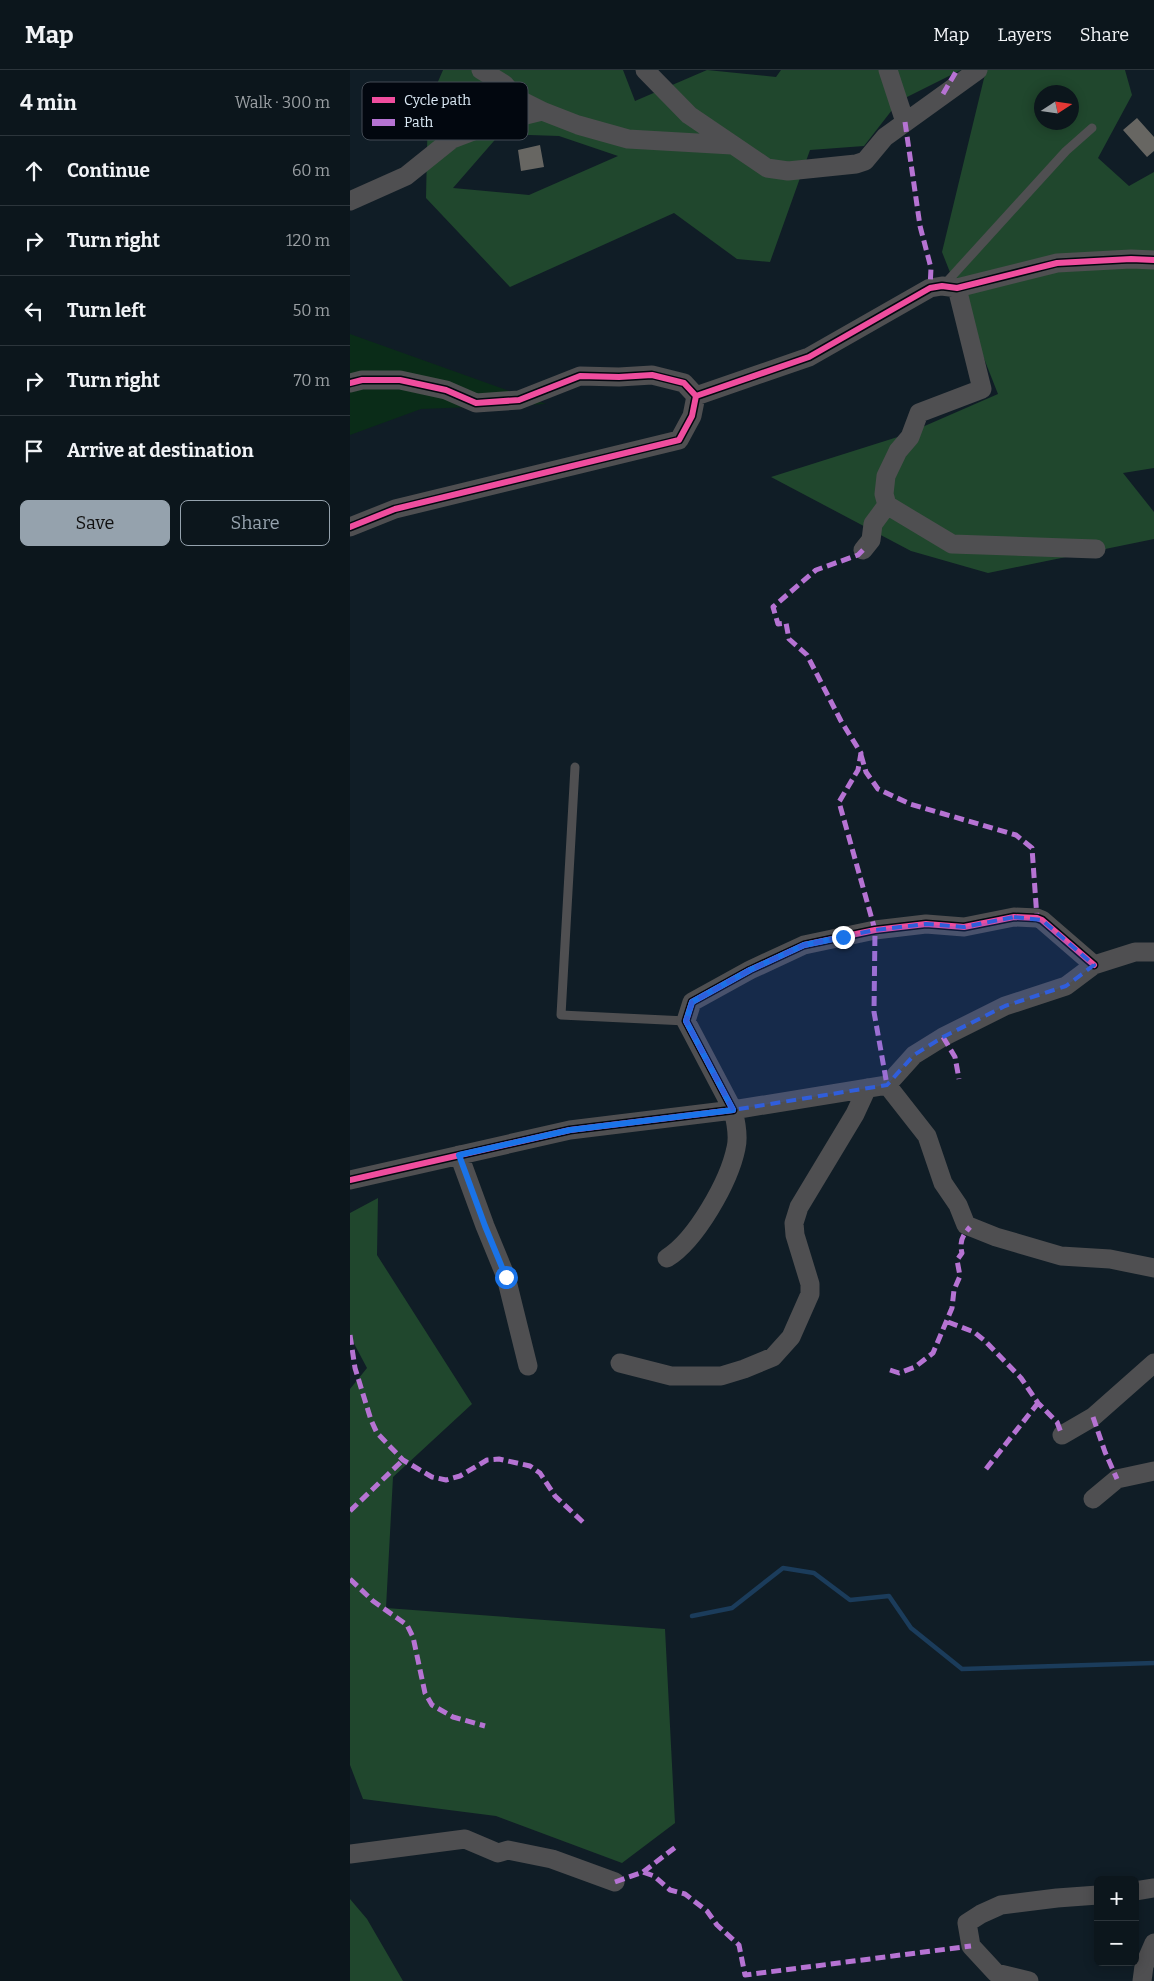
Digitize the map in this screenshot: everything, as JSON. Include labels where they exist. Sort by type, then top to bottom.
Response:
[{"type":"street","points":[[481,70],[501,82]]},
{"type":"street","points":[[645,70],[689,114],[767,168],[788,171],[856,164],[865,161],[885,137],[978,70]]},
{"type":"street","points":[[888,70],[905,122]]},
{"type":"street","points":[[528,104],[578,125],[628,139],[733,145]]},
{"type":"street","points":[[528,114],[542,111]]},
{"type":"street","points":[[350,201],[406,176],[451,140]]},
{"type":"street","points":[[696,396],[809,357],[930,288],[950,287],[1057,263],[1131,259],[1154,260]]},
{"type":"street","points":[[950,287],[982,389],[918,413],[910,437],[898,451],[886,476],[884,494],[887,505],[952,544],[1096,549]]},
{"type":"street","points":[[350,383],[362,380],[400,380],[446,390],[476,403],[519,400],[580,376],[619,377],[652,375],[684,383],[696,396]]},
{"type":"street","points":[[350,526],[395,509],[679,440],[692,416],[696,396]]},
{"type":"street","points":[[863,550],[871,540],[873,524],[887,505]]},
{"type":"street","points":[[667,1258],[679,1250],[696,1231],[726,1177],[737,1148],[737,1127],[733,1110],[686,1021],[692,1002],[750,970],[804,945],[875,930],[926,924],[964,927],[1014,917],[1036,918],[1042,920],[1094,964]]},
{"type":"street","points":[[350,1180],[570,1130],[733,1110],[887,1085],[914,1055],[943,1037],[1005,1006],[1066,986],[1094,964],[1135,952],[1154,952]]},
{"type":"street","points":[[887,1085],[927,1136],[943,1183],[958,1205],[966,1225],[996,1237],[1061,1256],[1110,1259],[1154,1268]]},
{"type":"street","points":[[620,1363],[671,1376],[720,1376],[744,1369],[773,1357],[791,1337],[810,1294],[810,1284],[795,1235],[794,1223],[799,1207],[855,1114],[867,1088]]},
{"type":"street","points":[[459,1155],[506,1277],[528,1366]]},
{"type":"street","points":[[1062,1435],[1093,1417],[1154,1363]]},
{"type":"street","points":[[1093,1499],[1117,1479],[1154,1471]]},
{"type":"street","points":[[350,1854],[465,1839],[498,1853],[508,1850],[552,1860],[615,1882]]},
{"type":"street","points":[[1139,1890],[1154,1888]]},
{"type":"street","points":[[1029,1981],[996,1973],[971,1946],[967,1923],[981,1914],[1002,1905],[1094,1895]]},
{"type":"street","points":[[1142,1981],[1144,1966],[1154,1943]]},
{"type":"lane","points":[[950,287],[1066,151],[1092,128]]},
{"type":"lane","points":[[575,767],[561,1015],[686,1021]]},
{"type":"highlighted area","points":[[1014,917],[1042,920],[1094,965],[1066,986],[1005,1006],[943,1037],[914,1055],[887,1085],[733,1110],[686,1021],[692,1002],[750,970],[804,945],[875,930],[926,924],[964,927]]},
{"type":"green space","points":[[443,70],[623,70],[635,101],[707,70],[776,77],[781,70],[961,70],[899,101],[864,146],[810,150],[770,262],[737,259],[674,213],[510,287],[426,198],[427,140],[495,140],[453,188],[529,195],[618,156],[559,136],[528,135],[528,82],[438,82]]},
{"type":"green space","points":[[986,70],[1125,70],[1132,95],[1098,158],[1129,186],[1154,172],[1154,468],[1123,473],[1154,512],[1154,539],[988,573],[911,551],[771,477],[904,435],[998,394],[942,252]]},
{"type":"green space","points":[[350,334],[546,404],[421,409],[350,435]]},
{"type":"green space","points":[[378,1198],[377,1255],[472,1404],[393,1477],[386,1608],[665,1629],[675,1823],[622,1863],[496,1816],[363,1799],[350,1765],[350,1389],[367,1368],[350,1336],[350,1213]]},
{"type":"green space","points":[[350,1899],[367,1919],[403,1981],[350,1981]]},
{"type":"building","points":[[1137,118],[1154,137],[1154,151],[1147,157],[1123,130]]},
{"type":"building","points":[[540,145],[544,167],[521,171],[518,150]]},
{"type":"waterway","points":[[692,1616],[732,1608],[783,1568],[814,1573],[850,1600],[889,1596],[911,1628],[962,1669],[1154,1663]]},
{"type":"marked path","points":[[943,94],[957,70]]},
{"type":"marked path","points":[[905,122],[920,226],[931,268],[930,288]]},
{"type":"marked path","points":[[863,550],[858,555],[816,570],[773,607],[778,624],[786,623],[789,639],[807,655],[841,721],[861,753],[858,770],[839,802],[875,930],[874,1012],[887,1085]]},
{"type":"marked path","points":[[861,755],[866,772],[878,789],[910,804],[1016,835],[1032,848],[1037,918]]},
{"type":"marked path","points":[[943,1037],[955,1057],[959,1079]]},
{"type":"marked path","points":[[890,1370],[899,1373],[915,1367],[933,1353],[952,1308],[954,1290],[960,1276],[957,1260],[962,1253],[962,1238],[970,1227]]},
{"type":"marked path","points":[[948,1322],[974,1332],[985,1341],[1021,1378],[1038,1403],[1057,1422],[1062,1435]]},
{"type":"marked path","points":[[350,1335],[355,1368],[371,1420],[377,1433],[403,1460],[432,1477],[446,1480],[460,1476],[487,1460],[499,1459],[530,1466],[540,1473],[555,1496],[586,1525]]},
{"type":"marked path","points":[[986,1469],[1038,1403]]},
{"type":"marked path","points":[[1093,1417],[1117,1479]]},
{"type":"marked path","points":[[350,1511],[403,1460]]},
{"type":"marked path","points":[[350,1579],[373,1601],[407,1625],[413,1637],[425,1693],[432,1705],[453,1717],[485,1726]]},
{"type":"marked path","points":[[643,1872],[677,1846]]},
{"type":"marked path","points":[[615,1882],[643,1872],[654,1876],[670,1890],[685,1894],[707,1911],[717,1925],[739,1945],[745,1975],[971,1946]]},
{"type":"cycle path","points":[[696,396],[809,357],[930,288],[942,286],[957,288],[1057,263],[1131,259],[1154,260]]},
{"type":"cycle path","points":[[350,383],[362,380],[400,380],[446,390],[476,403],[519,400],[580,376],[619,377],[652,375],[684,383],[696,396],[692,416],[679,440],[395,509],[350,527]]},
{"type":"cycle path","points":[[350,1180],[570,1130],[733,1110],[686,1021],[692,1002],[750,970],[804,945],[875,930],[926,924],[964,927],[1014,917],[1037,918],[1042,920],[1094,965]]},
{"type":"route","points":[[506,1277],[459,1155],[570,1130],[733,1110],[686,1021],[692,1002],[750,970],[804,945],[843,937]]}]
